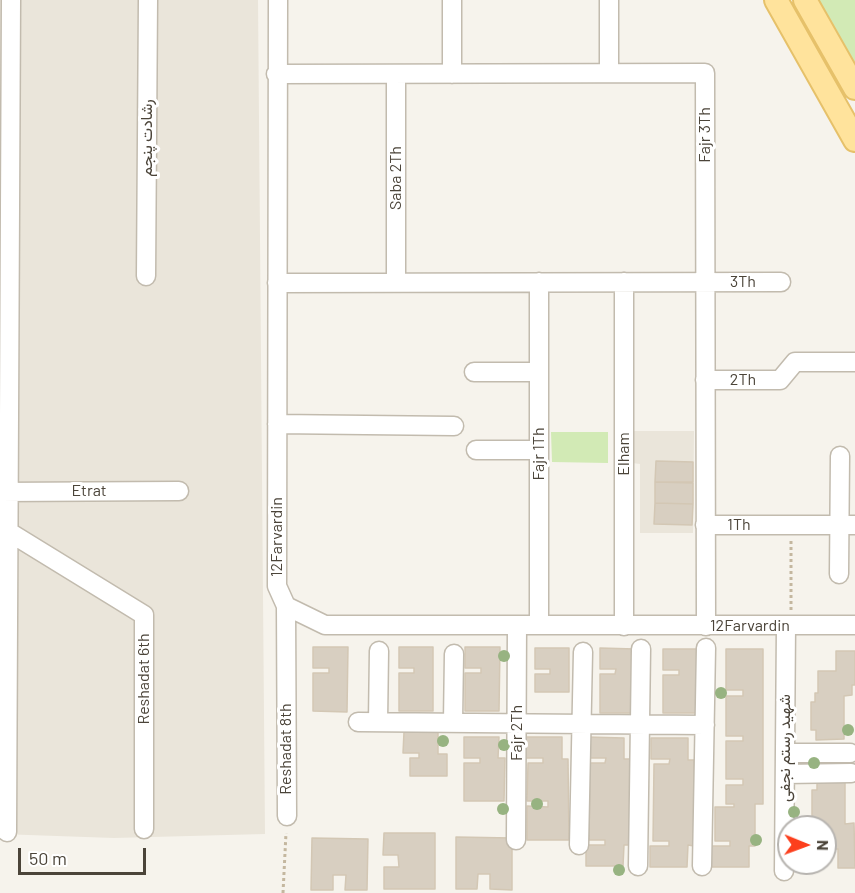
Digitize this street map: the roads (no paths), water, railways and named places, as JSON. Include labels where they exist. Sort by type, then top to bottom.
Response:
[{"type":"main road","points":[[776,0],[855,140]]},
{"type":"main road","points":[[805,0],[855,88]]},
{"type":"street","points":[[7,832],[9,532],[5,492],[11,0]]},
{"type":"street","name":"رشادت پنجم","points":[[146,276],[148,0]]},
{"type":"street","name":"12Farvardin","points":[[278,0],[276,74],[277,586],[286,606],[325,625],[855,625]]},
{"type":"street","points":[[452,0],[452,74]]},
{"type":"street","points":[[609,0],[609,74]]},
{"type":"street","name":"Fajr 3Th","points":[[276,74],[705,73],[706,626]]},
{"type":"street","name":"Saba 2Th","points":[[396,74],[396,282]]},
{"type":"street","name":"Fajr 1Th","points":[[539,282],[539,626]]},
{"type":"street","name":"Elham","points":[[624,282],[624,626]]},
{"type":"street","name":"3Th","points":[[277,283],[781,282]]},
{"type":"street","name":"2Th","points":[[705,380],[780,380],[795,362],[855,362]]},
{"type":"street","points":[[474,372],[539,372]]},
{"type":"street","points":[[277,424],[454,426]]},
{"type":"street","points":[[476,450],[539,450]]},
{"type":"street","points":[[839,574],[847,525],[840,456]]},
{"type":"street","name":"Etrat","points":[[5,492],[179,491]]},
{"type":"street","name":"1Th","points":[[705,525],[847,525]]},
{"type":"street","name":"Reshadat 6th","points":[[9,532],[144,615],[144,829]]},
{"type":"street","name":"Reshadat 8th","points":[[286,606],[286,816]]},
{"type":"street","name":"Fajr 2Th","points":[[516,625],[516,840]]},
{"type":"street","name":"شهید رستم نجفی","points":[[785,815],[788,626]]},
{"type":"street","points":[[702,866],[706,648]]},
{"type":"street","points":[[638,866],[641,649]]},
{"type":"street","points":[[378,651],[378,722]]},
{"type":"street","points":[[579,845],[583,652]]},
{"type":"street","points":[[453,723],[454,654]]},
{"type":"street","points":[[358,722],[705,725]]},
{"type":"street","points":[[785,753],[853,750],[847,764],[853,775],[785,774]]}]
